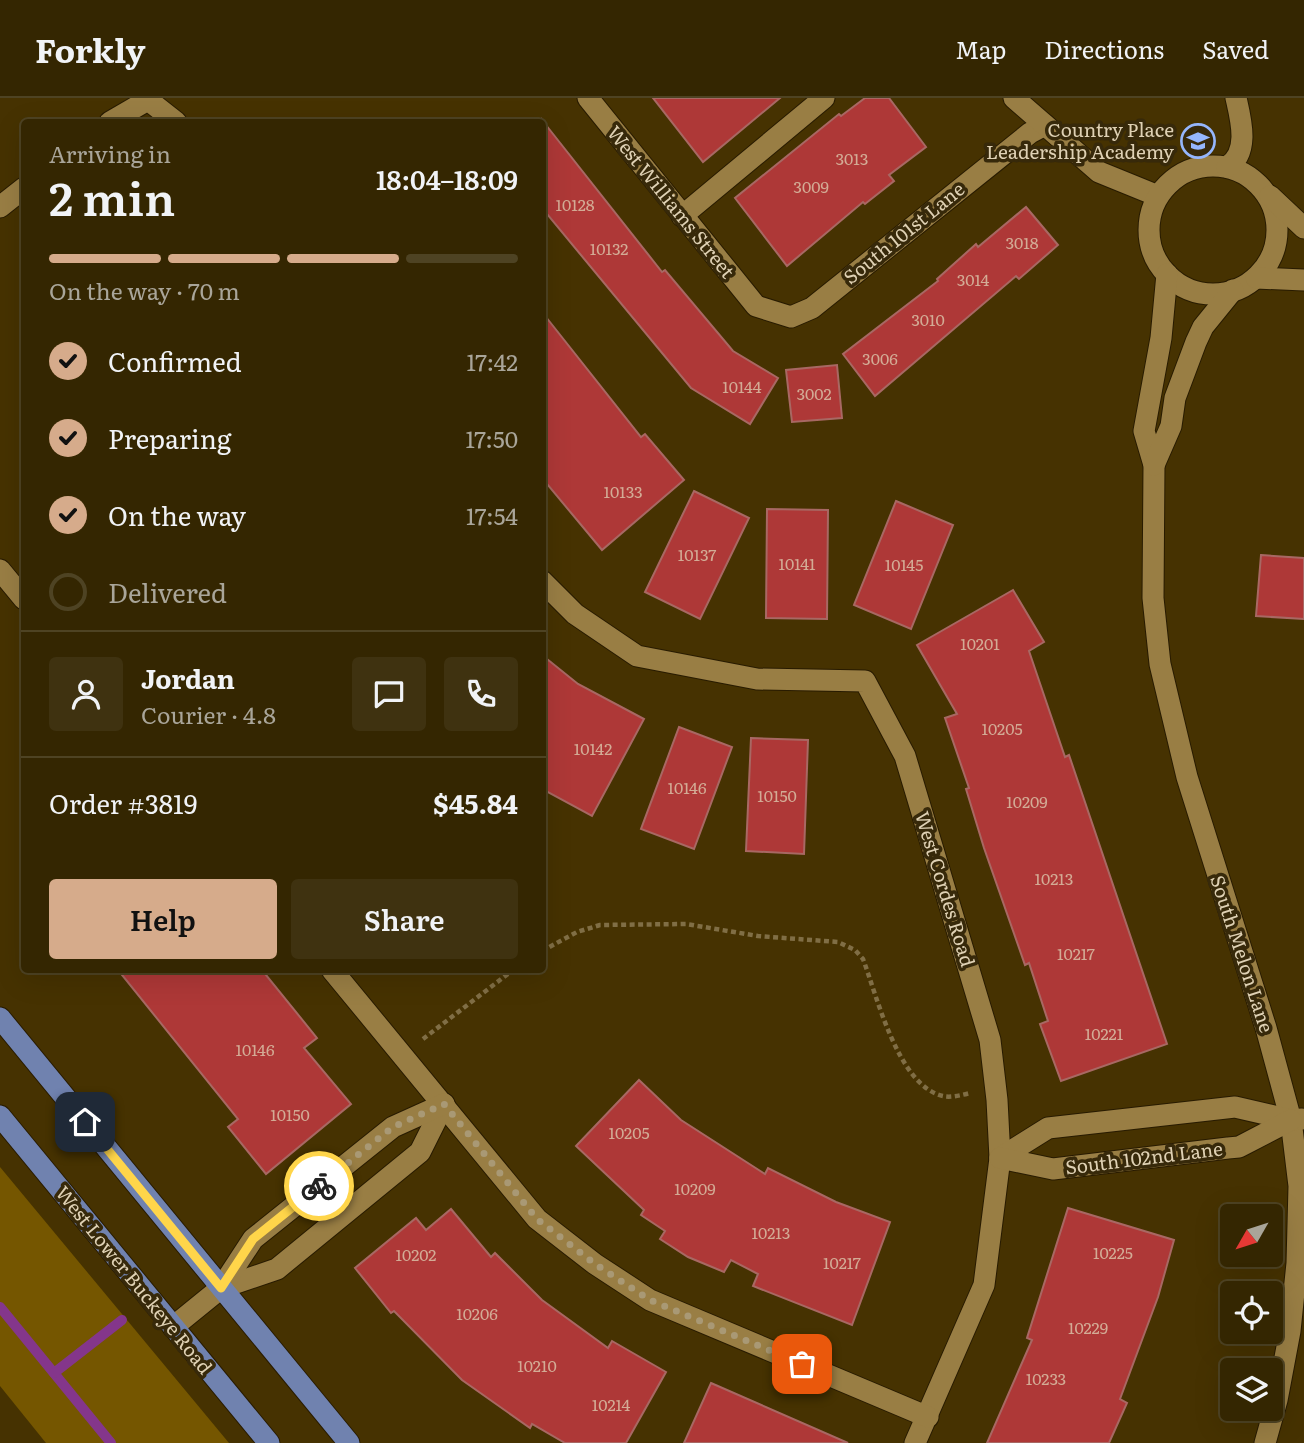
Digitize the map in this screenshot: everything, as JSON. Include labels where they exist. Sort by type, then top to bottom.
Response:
[{"type":"main road","points":[[0,1018],[349,1443]]},
{"type":"main road","name":"West Lower Buckeye Road","points":[[0,1116],[269,1443]]},
{"type":"street","name":"West Williams Street","points":[[588,98],[757,306]]},
{"type":"street","points":[[682,216],[824,98]]},
{"type":"street","points":[[1014,98],[1099,172],[1158,196]]},
{"type":"street","points":[[1227,167],[1233,163],[1243,138],[1236,98]]},
{"type":"street","points":[[115,119],[148,100],[173,119]]},
{"type":"street","name":"South 101st Lane","points":[[757,306],[791,317],[812,308],[1030,133],[1045,125]]},
{"type":"street","points":[[1261,187],[1272,204],[1277,224],[1276,243],[1268,262],[1256,278],[1233,290],[1216,294],[1198,292],[1167,274],[1155,257],[1150,236],[1151,215],[1158,196],[1171,181],[1188,170],[1207,166],[1227,167],[1245,174],[1261,187],[1304,228]]},
{"type":"street","points":[[0,207],[21,190]]},
{"type":"street","name":"South Melon Lane","points":[[1167,274],[1161,338],[1144,430],[1154,465],[1153,598],[1160,664],[1187,776],[1297,1119],[1297,1263],[1290,1331],[1277,1400],[1265,1443]]},
{"type":"street","points":[[1256,278],[1304,280]]},
{"type":"street","name":"South Melon Lane","points":[[1154,465],[1171,426],[1183,373],[1200,334],[1233,290]]},
{"type":"street","points":[[0,570],[21,595]]},
{"type":"street","name":"West Cordes Road","points":[[546,585],[575,614],[637,656],[757,679],[865,681],[905,756],[990,1040],[1000,1158],[984,1285],[915,1443]]},
{"type":"street","points":[[335,973],[537,1219],[595,1264],[650,1300],[928,1417]]},
{"type":"street","points":[[173,1328],[221,1288],[253,1239],[393,1127],[444,1104]]},
{"type":"street","points":[[221,1288],[277,1269],[420,1152],[444,1104]]},
{"type":"street","name":"South 102nd Lane","points":[[1000,1158],[1048,1128],[1235,1107],[1297,1119]]},
{"type":"street","name":"South 102nd Lane","points":[[1000,1158],[1053,1169],[1239,1147],[1297,1119]]},
{"type":"path","points":[[546,949],[577,932],[600,925],[686,924],[771,938],[838,942],[855,950],[863,959],[891,1039],[922,1083],[942,1096],[995,1088]]},
{"type":"path","points":[[403,1055],[509,973]]},
{"type":"shaded area","points":[[0,1167],[229,1443],[46,1443],[0,1386]]},
{"type":"building","points":[[653,98],[780,98],[703,162]]},
{"type":"building","points":[[865,98],[889,98],[926,147],[889,175],[894,181],[865,204],[863,202],[787,266],[735,198],[839,114],[841,116]]},
{"type":"building","points":[[546,125],[662,272],[665,270],[733,351],[778,378],[750,424],[691,388],[546,213]]},
{"type":"building","points":[[1026,207],[1058,245],[1019,279],[1016,276],[875,396],[843,354],[938,281],[937,279],[976,244],[978,247]]},
{"type":"building","points":[[546,317],[641,437],[645,434],[684,480],[602,550],[546,483]]},
{"type":"building","points":[[837,365],[842,418],[792,422],[786,370]]},
{"type":"building","points":[[694,491],[749,518],[700,619],[645,592]]},
{"type":"building","points":[[896,501],[953,525],[911,629],[854,605]]},
{"type":"building","points":[[767,509],[828,510],[827,619],[766,618]]},
{"type":"building","points":[[1261,555],[1304,558],[1304,619],[1256,616]]},
{"type":"building","points":[[1013,590],[1044,642],[1029,651],[1065,757],[1069,755],[1167,1044],[1061,1081],[1040,1024],[1048,1021],[1029,963],[1025,965],[984,848],[966,789],[969,788],[945,718],[957,714],[917,645]]},
{"type":"building","points":[[546,658],[578,684],[644,719],[592,816],[546,791]]},
{"type":"building","points":[[679,727],[732,747],[694,849],[641,829]]},
{"type":"building","points":[[751,738],[808,740],[804,854],[746,851]]},
{"type":"building","points":[[120,973],[264,973],[317,1038],[304,1048],[351,1104],[266,1174],[228,1127],[238,1119]]},
{"type":"building","points":[[639,1080],[681,1120],[765,1174],[768,1168],[836,1202],[890,1222],[852,1325],[753,1286],[758,1274],[731,1260],[724,1272],[688,1257],[660,1239],[665,1231],[641,1215],[644,1210],[576,1146]]},
{"type":"building","points":[[1068,1208],[1174,1240],[1158,1297],[1120,1399],[1127,1403],[1109,1443],[987,1443],[1032,1340],[1027,1338]]},
{"type":"building","points":[[451,1209],[491,1257],[495,1253],[542,1300],[608,1348],[612,1341],[666,1372],[626,1443],[565,1443],[532,1424],[530,1428],[462,1380],[394,1311],[391,1313],[355,1268],[416,1218],[426,1230]]},
{"type":"building","points":[[711,1383],[848,1443],[684,1443]]},
{"type":"waterway","points":[[0,1307],[111,1443]]},
{"type":"waterway","points":[[54,1373],[122,1320]]},
{"type":"way so far","points":[[319,1186],[393,1127],[444,1104],[537,1219],[595,1264],[650,1300],[802,1364]]},
{"type":"place","name":"Country Place Leadership Academy","points":[[1198,141]]},
{"type":"route","points":[[85,1122],[221,1288],[253,1239],[319,1186]]}]
